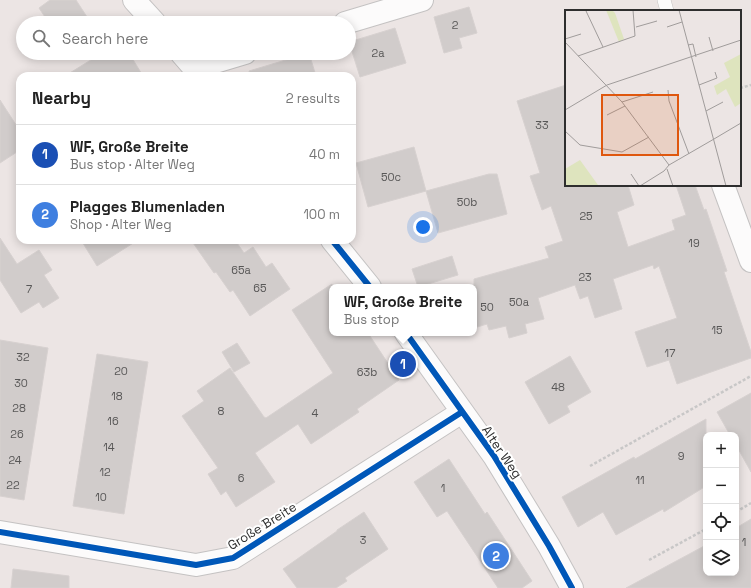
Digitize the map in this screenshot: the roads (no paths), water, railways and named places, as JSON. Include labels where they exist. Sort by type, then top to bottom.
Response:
[{"type":"street","points":[[134,0],[149,16]]},
{"type":"street","points":[[356,20],[422,0]]},
{"type":"street","points":[[192,66],[216,60]]},
{"type":"street","points":[[723,186],[751,261]]},
{"type":"street","points":[[335,244],[368,284]]},
{"type":"street","name":"Alter Weg","points":[[408,336],[494,456],[549,546],[572,588]]},
{"type":"street","name":"Große Breite","points":[[0,532],[196,565],[233,558],[462,412]]},
{"type":"lane","points":[[664,0],[667,10]]},
{"type":"place","name":"WF, Große Breite","points":[[403,364]]},
{"type":"place","name":"Plagges Blumenladen","points":[[496,556]]}]
